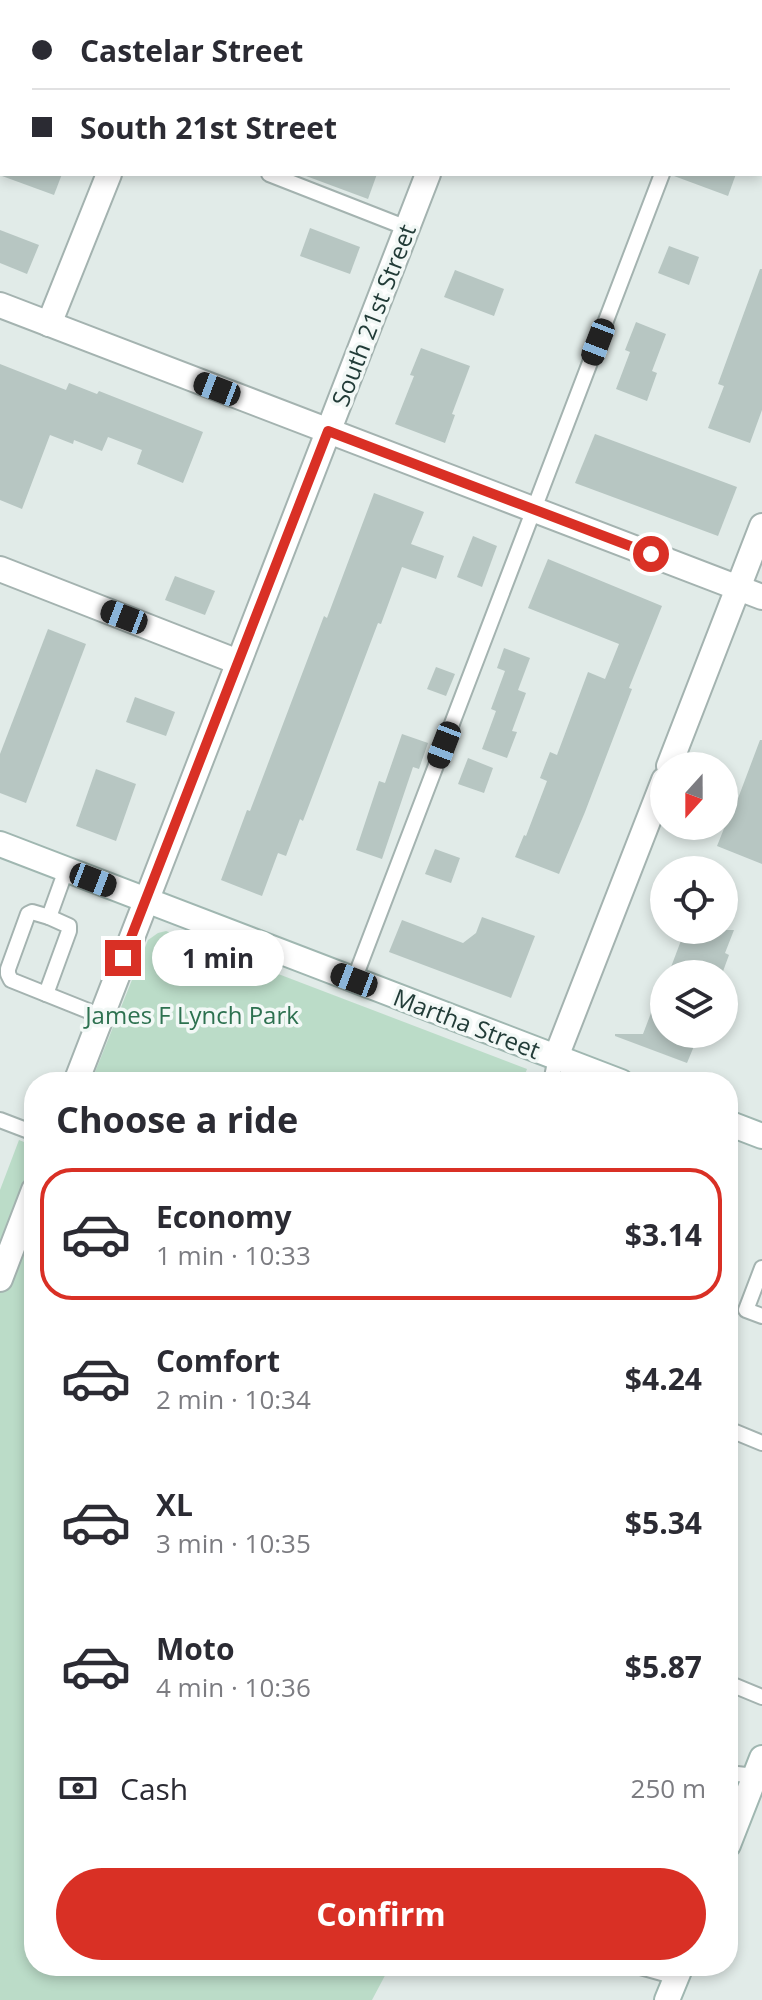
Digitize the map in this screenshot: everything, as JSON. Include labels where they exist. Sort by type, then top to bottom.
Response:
[{"type":"street","points":[[49,324],[108,176]]},
{"type":"street","name":"South 21st Street","points":[[80,1072],[427,176]]},
{"type":"street","points":[[0,305],[762,597]]},
{"type":"street","points":[[674,752],[762,526]]},
{"type":"street","points":[[0,569],[238,662]]},
{"type":"street","points":[[556,1057],[650,816]]},
{"type":"street","name":"Martha Street","points":[[0,844],[595,1072]]},
{"type":"street","points":[[738,1127],[762,1136]]},
{"type":"street","points":[[0,1279],[24,1216]]},
{"type":"street","points":[[738,1819],[758,1767]]},
{"type":"street","points":[[667,2000],[676,1976]]},
{"type":"lane","points":[[274,176],[407,228]]},
{"type":"lane","points":[[354,980],[661,176]]},
{"type":"lane","points":[[49,917],[66,870]]},
{"type":"lane","points":[[46,994],[69,926],[32,912],[28,914],[8,969],[11,980],[46,994],[101,1016]]},
{"type":"lane","points":[[553,1072],[556,1057]]},
{"type":"lane","points":[[0,1120],[24,1129]]},
{"type":"lane","points":[[762,1268],[746,1310],[762,1316]]},
{"type":"lane","points":[[738,1433],[762,1443]]},
{"type":"lane","points":[[738,1687],[762,1697]]},
{"type":"lane","points":[[738,1771],[758,1767]]},
{"type":"green space","name":"James F Lynch Park","points":[[166,931],[527,1069],[526,1072],[95,1072],[148,940]]},
{"type":"green space","points":[[19,1140],[24,1142],[24,1976],[385,1976],[372,2000],[0,2000],[0,1190]]},
{"type":"building","points":[[2,176],[61,176],[54,195]]},
{"type":"building","points":[[306,176],[376,176],[368,199]]},
{"type":"building","points":[[674,176],[735,176],[728,196]]},
{"type":"building","points":[[310,228],[360,247],[350,274],[300,256]]},
{"type":"building","points":[[0,230],[39,245],[27,274],[0,263]]},
{"type":"building","points":[[669,246],[699,257],[689,285],[658,273]]},
{"type":"building","points":[[760,269],[762,410],[750,443],[708,428],[724,386],[718,384]]},
{"type":"building","points":[[455,270],[504,289],[494,316],[444,297]]},
{"type":"building","points":[[636,322],[666,334],[652,371],[657,373],[647,401],[616,389],[630,352],[625,350]]},
{"type":"building","points":[[421,348],[470,366],[445,443],[395,424],[414,376],[410,375]]},
{"type":"building","points":[[0,364],[66,390],[69,383],[97,394],[99,391],[203,432],[183,483],[137,464],[142,450],[108,437],[102,451],[50,435],[22,509],[0,500]]},
{"type":"building","points":[[595,434],[737,487],[718,536],[575,483]]},
{"type":"building","points":[[374,493],[424,512],[411,544],[444,556],[436,579],[402,567],[303,821],[300,819],[286,856],[278,853],[262,896],[221,880]]},
{"type":"building","points":[[473,536],[497,546],[482,587],[457,577]]},
{"type":"building","points":[[548,559],[662,606],[559,874],[515,857],[547,781],[540,778],[550,752],[557,755],[588,672],[605,679],[619,644],[528,608]]},
{"type":"building","points":[[175,576],[215,591],[205,615],[165,600]]},
{"type":"building","points":[[48,629],[86,644],[26,803],[0,793],[0,754]]},
{"type":"building","points":[[504,648],[530,658],[518,690],[526,693],[512,731],[517,732],[507,758],[482,749],[496,711],[491,709],[505,671],[497,668]]},
{"type":"building","points":[[436,667],[455,674],[446,696],[427,689]]},
{"type":"building","points":[[135,697],[175,712],[166,736],[126,722]]},
{"type":"building","points":[[402,734],[428,743],[419,769],[413,767],[382,859],[356,850],[379,781],[385,783]]},
{"type":"building","points":[[762,740],[762,864],[717,846],[719,840],[738,840],[738,798]]},
{"type":"building","points":[[468,758],[493,768],[484,793],[458,784]]},
{"type":"building","points":[[96,769],[136,784],[116,841],[76,826]]},
{"type":"building","points":[[435,849],[460,858],[451,883],[425,874]]},
{"type":"building","points":[[482,917],[535,936],[511,998],[389,952],[402,920],[463,943],[476,933]]},
{"type":"building","points":[[680,944],[729,944],[725,953],[729,955],[727,960],[674,960]]},
{"type":"building","points":[[650,1016],[650,1048],[693,1048],[687,1063],[615,1036],[643,1034]]},
{"type":"route","points":[[123,958],[328,431],[651,554]]}]
